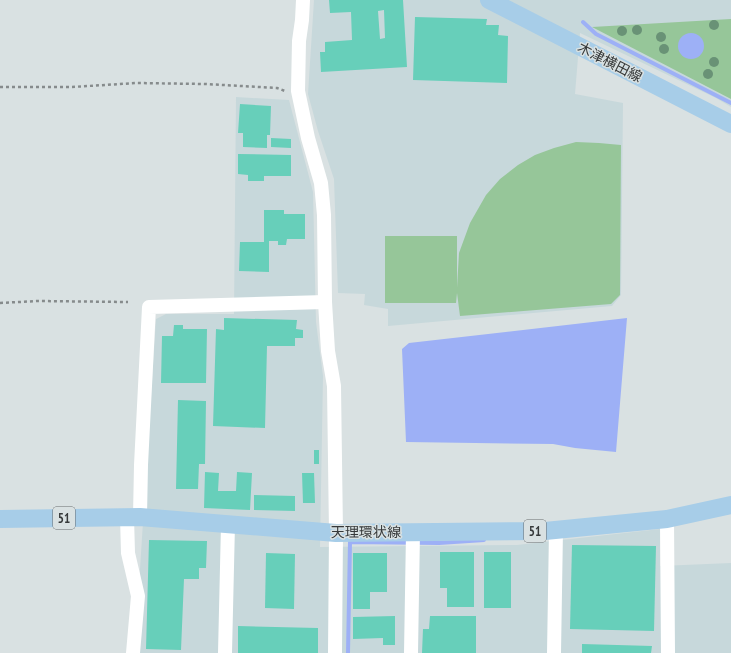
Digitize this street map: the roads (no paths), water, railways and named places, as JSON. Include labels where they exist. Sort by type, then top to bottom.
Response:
[{"type":"main road","name":"木津横田線","points":[[489,0],[731,124]]},
{"type":"main road","name":"天理環状線","points":[[0,519],[134,517],[336,533],[545,531],[667,520],[731,505]]},
{"type":"street","points":[[303,0],[299,41],[298,91],[308,138],[321,184],[324,215],[325,302],[328,351],[334,386],[336,653]]},
{"type":"street","points":[[133,653],[138,596],[128,553],[141,465],[149,307],[325,302]]},
{"type":"street","points":[[667,520],[668,653]]},
{"type":"street","points":[[226,653],[228,524]]},
{"type":"street","points":[[554,653],[556,530]]},
{"type":"street","points":[[412,653],[413,532]]},
{"type":"water","points":[[691,33],[700,37],[704,46],[700,55],[691,59],[682,55],[678,46],[682,37]]},
{"type":"water","points":[[627,318],[616,452],[553,444],[406,442],[402,349],[409,343]]},
{"type":"waterway","points":[[583,22],[596,34],[731,103]]},
{"type":"waterway","points":[[348,653],[350,542],[439,543],[484,540]]}]
